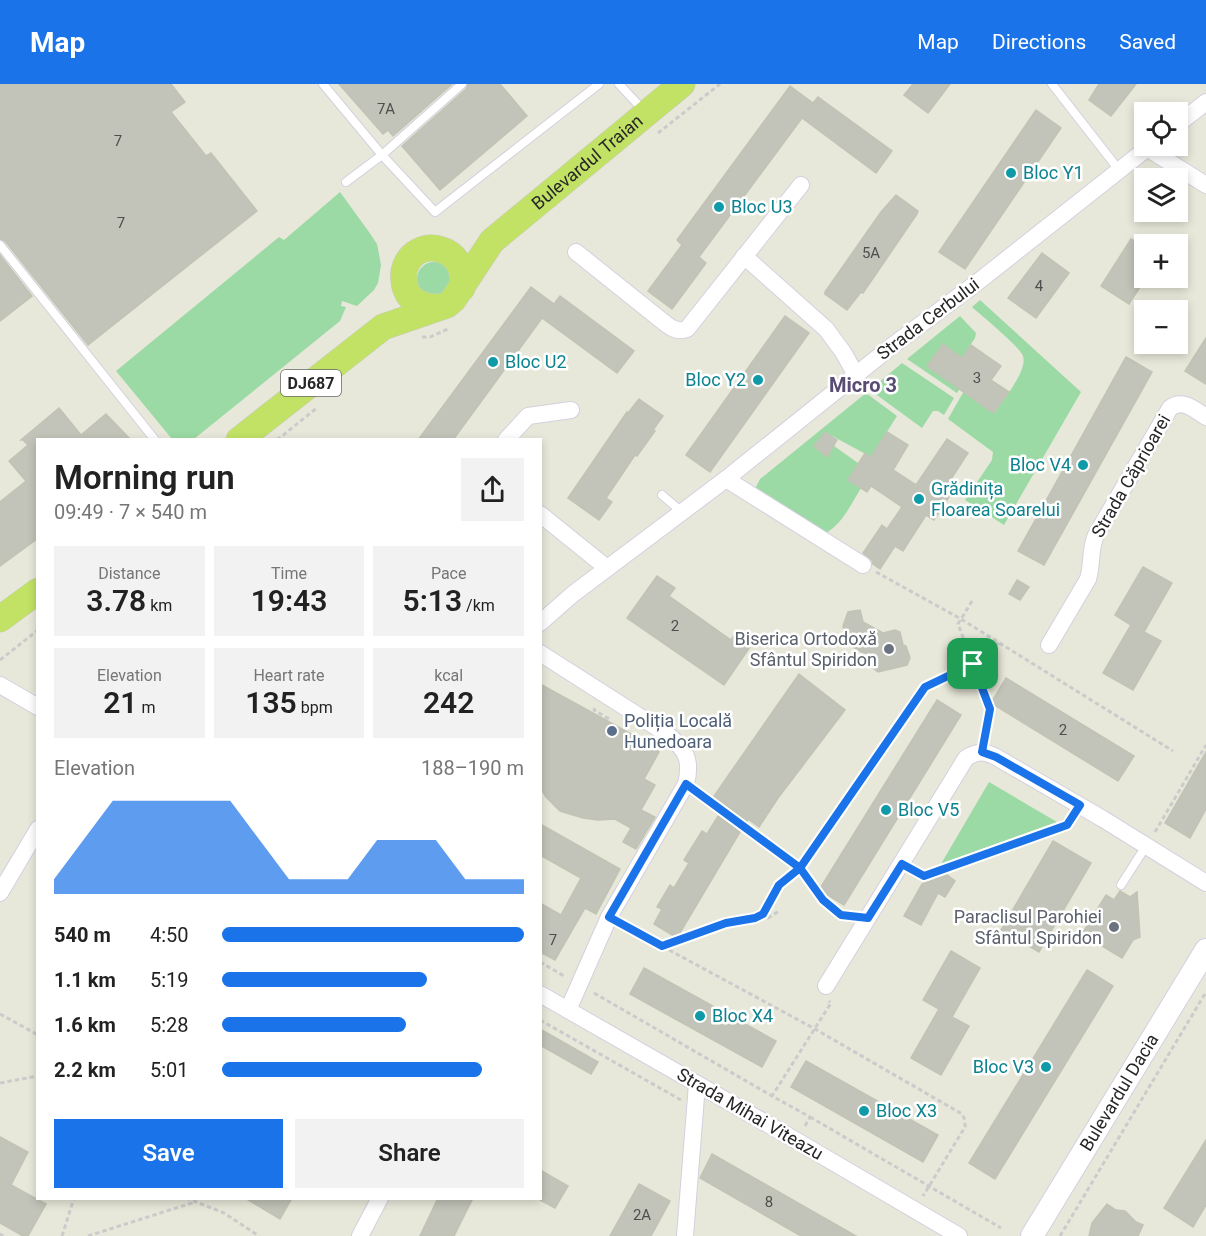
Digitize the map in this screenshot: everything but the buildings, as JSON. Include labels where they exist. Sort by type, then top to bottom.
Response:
[{"type":"main road","name":"Bulevardul Traian","points":[[242,438],[383,327],[440,307],[453,300],[492,241],[682,84]]},
{"type":"main road","name":"Bulevardul Traian","points":[[383,327],[404,282],[406,266],[410,259],[422,250],[492,241]]},
{"type":"main road","points":[[436,248],[445,251],[459,262],[463,279],[462,288]]},
{"type":"main road","points":[[404,282],[406,290],[416,303],[423,306],[440,307]]},
{"type":"main road","points":[[0,619],[36,592]]},
{"type":"main road","name":"Bulevardul Dacia","points":[[1032,1236],[1206,950]]},
{"type":"street","points":[[1188,116],[1206,102]]},
{"type":"street","name":"Strada Cerbului","points":[[542,621],[573,594],[726,479],[1137,156]]},
{"type":"street","name":"Strada Cerbului","points":[[1162,156],[1206,185]]},
{"type":"street","points":[[576,252],[666,324],[676,330],[687,329],[801,185]]},
{"type":"street","points":[[744,256],[826,329],[856,375]]},
{"type":"street","name":"Strada Căprioarei","points":[[1049,645],[1088,579],[1091,570],[1092,545],[1096,535],[1170,408],[1181,403],[1206,417]]},
{"type":"street","points":[[508,438],[528,416],[571,410]]},
{"type":"street","points":[[726,479],[863,565]]},
{"type":"street","points":[[542,516],[607,568]]},
{"type":"street","points":[[542,654],[667,734],[677,742],[687,757],[689,771],[686,784],[609,917],[568,1010]]},
{"type":"street","points":[[0,685],[36,705]]},
{"type":"street","points":[[826,993],[868,918],[966,758],[973,753],[982,752],[996,757],[1080,805],[1206,883]]},
{"type":"street","points":[[0,893],[36,832]]},
{"type":"street","name":"Strada Mihai Viteazu","points":[[542,997],[698,1084],[959,1236]]},
{"type":"street","points":[[685,1236],[698,1084]]},
{"type":"street","points":[[360,1236],[379,1200]]},
{"type":"lane","points":[[323,84],[435,212],[599,84]]},
{"type":"lane","points":[[346,182],[382,154],[462,84]]},
{"type":"lane","points":[[619,84],[645,113]]},
{"type":"lane","points":[[1052,84],[1119,170]]},
{"type":"lane","points":[[0,245],[153,438]]},
{"type":"lane","points":[[662,495],[682,512]]},
{"type":"lane","points":[[686,784],[800,868]]},
{"type":"lane","points":[[1121,885],[1146,846]]},
{"type":"path","points":[[863,565],[961,619],[1173,751]]},
{"type":"path","points":[[972,601],[958,624],[990,709],[982,752]]},
{"type":"path","points":[[0,660],[36,632]]},
{"type":"path","points":[[662,946],[726,923],[755,918],[763,914],[779,885],[800,868],[925,687],[973,664],[999,643]]},
{"type":"path","points":[[594,710],[618,723]]},
{"type":"path","points":[[1146,846],[1206,746]]},
{"type":"path","points":[[902,864],[924,876],[1067,825],[1080,805]]},
{"type":"path","points":[[800,868],[823,900],[841,915],[868,918]]},
{"type":"path","points":[[763,914],[768,918],[778,911]]},
{"type":"path","points":[[609,917],[815,1029],[962,1114],[965,1127],[915,1210]]},
{"type":"path","points":[[542,963],[1001,1228]]},
{"type":"path","points":[[1059,1236],[1206,992]]},
{"type":"path","points":[[772,1096],[831,1003],[826,993]]},
{"type":"path","points":[[0,1014],[36,1034]]},
{"type":"path","points":[[542,1021],[695,1109]]},
{"type":"path","points":[[0,1083],[36,1076]]},
{"type":"path","points":[[796,1141],[810,1117]]},
{"type":"path","points":[[62,1236],[73,1200]]},
{"type":"path","points":[[190,1200],[224,1213],[259,1236]]},
{"type":"path","points":[[88,1236],[195,1202]]},
{"type":"green space","points":[[340,192],[377,244],[381,265],[378,283],[357,306],[342,301],[341,306],[346,307],[340,321],[195,438],[171,438],[116,371],[279,237],[284,240]]},
{"type":"green space","points":[[434,262],[446,267],[451,279],[446,291],[434,296],[422,291],[417,279],[422,267]]},
{"type":"green space","points":[[980,300],[1081,392],[1004,525],[965,500],[992,460],[993,452],[948,419],[969,382],[967,395],[994,413],[1022,370],[1024,362],[1020,352],[972,307]]},
{"type":"green space","points":[[960,316],[976,333],[962,358],[943,345],[927,366],[953,385],[965,380],[957,393],[907,359]]},
{"type":"green space","points":[[902,363],[954,398],[944,415],[933,411],[922,428],[870,390]]},
{"type":"green space","points":[[866,393],[897,416],[871,457],[825,432],[814,447],[827,456],[834,446],[858,463],[848,480],[861,488],[846,513],[832,529],[826,533],[757,493],[756,487],[760,479]]},
{"type":"green space","points":[[989,782],[1057,822],[941,864]]},
{"type":"place","name":"Bloc Y1","points":[[1011,173]]},
{"type":"place","name":"Bloc U3","points":[[719,207]]},
{"type":"place","name":"Bloc U2","points":[[493,362]]},
{"type":"place","name":"Bloc Y2","points":[[758,380]]},
{"type":"place","name":"Bloc V4","points":[[1083,465]]},
{"type":"place","name":"Grădinița Floarea Soarelui","points":[[919,499]]},
{"type":"place","name":"Biserica Ortodoxă Sfântul Spiridon","points":[[889,649]]},
{"type":"place","name":"Poliția Locală Hunedoara","points":[[612,731]]},
{"type":"place","name":"Bloc V5","points":[[886,810]]},
{"type":"place","name":"Paraclisul Parohiei Sfântul Spiridon","points":[[1114,927]]},
{"type":"place","name":"Bloc X4","points":[[700,1016]]},
{"type":"place","name":"Bloc V3","points":[[1046,1067]]},
{"type":"place","name":"Bloc X3","points":[[864,1111]]},
{"type":"district","name":"Micro 3","points":[[863,385]]},
{"type":"route","points":[[973,664],[925,687],[800,868],[779,885],[763,914],[755,918],[726,923],[662,946],[609,917],[686,784],[800,868],[823,900],[841,915],[868,918],[902,864],[924,876],[1067,825],[1080,805],[989,753],[982,752],[990,709],[973,664]]}]
